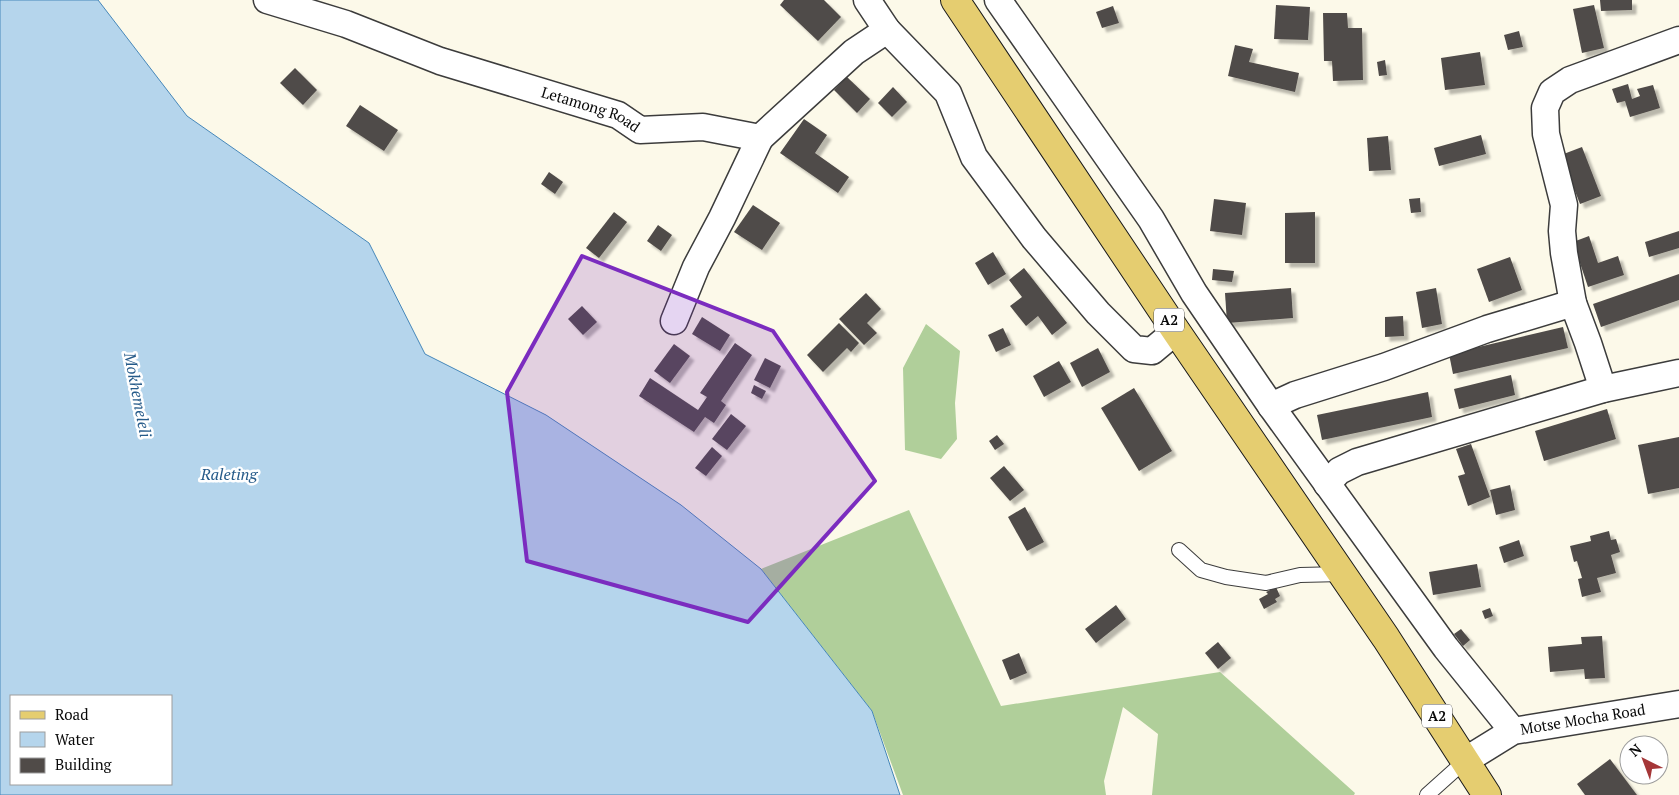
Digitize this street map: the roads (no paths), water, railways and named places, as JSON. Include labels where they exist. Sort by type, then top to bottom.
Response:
[{"type":"main road","name":"A2","points":[[955,0],[1176,331],[1386,638],[1487,795]]},
{"type":"street","name":"Letamong Road","points":[[267,0],[346,24],[440,61],[618,115],[640,130],[703,127],[760,138]]},
{"type":"street","points":[[867,0],[887,30],[948,93],[974,157],[1034,238],[1098,313],[1134,349],[1152,351],[1176,331]]},
{"type":"street","points":[[998,0],[1151,219],[1194,293],[1271,406],[1446,648],[1513,731]]},
{"type":"street","points":[[674,321],[696,267],[722,218],[760,138],[854,52],[887,30]]},
{"type":"street","points":[[1603,389],[1573,303],[1563,246],[1564,205],[1546,134],[1545,108],[1552,92],[1570,80],[1679,40]]},
{"type":"street","points":[[1271,406],[1295,395],[1384,367],[1487,329],[1573,303]]},
{"type":"street","points":[[1327,484],[1339,471],[1357,462],[1603,389],[1679,373]]},
{"type":"street","name":"Motse Mocha Road","points":[[1466,760],[1513,731],[1679,704]]},
{"type":"lane","points":[[1179,550],[1201,570],[1242,580],[1266,583],[1300,575],[1342,574]]},
{"type":"lane","points":[[1427,795],[1466,760]]},
{"type":"water","name":"Raleting","points":[[0,0],[98,0],[187,116],[369,243],[425,354],[546,415],[681,505],[761,569],[872,711],[900,795],[0,795]]},
{"type":"water label","name":"Mokhemeleli","points":[[138,395]]}]
